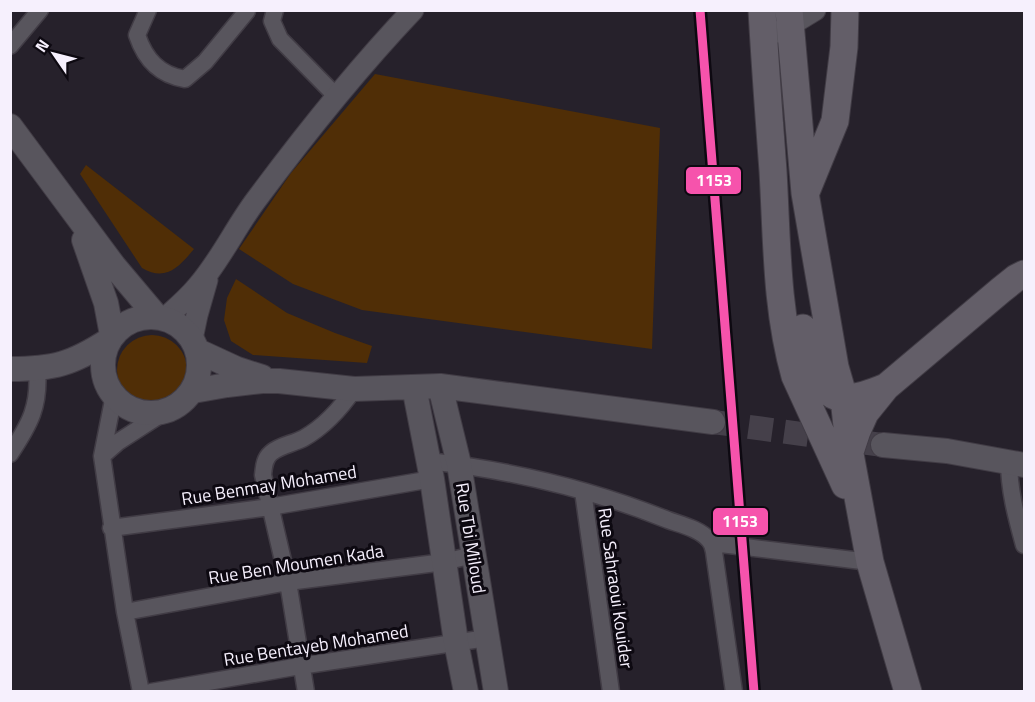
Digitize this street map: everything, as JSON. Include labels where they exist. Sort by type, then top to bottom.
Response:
[{"type":"main road","points":[[762,10],[776,246],[782,314],[790,358],[802,391],[862,521]]},
{"type":"main road","points":[[806,193],[835,121],[844,47],[845,10]]},
{"type":"main road","points":[[789,19],[806,193],[835,367],[844,398],[850,454],[870,562],[908,692]]},
{"type":"main road","points":[[10,126],[114,266],[160,318],[183,328],[195,345],[237,369],[279,381]]},
{"type":"main road","points":[[773,174],[783,197],[805,340],[810,361],[819,380],[826,389],[844,398],[873,393],[886,387]]},
{"type":"main road","points":[[74,212],[102,292],[111,338],[104,352],[109,386],[120,403],[133,411],[148,414],[163,413],[175,408],[193,391],[199,371],[195,345]]},
{"type":"main road","points":[[850,454],[856,431],[865,413],[886,387],[1001,290],[1024,274]]},
{"type":"main road","points":[[10,369],[46,368],[83,356],[111,338],[130,322],[160,318]]},
{"type":"main road","points":[[46,368],[109,386]]},
{"type":"main road","points":[[193,391],[244,382],[279,381],[354,388],[440,386],[713,422]]},
{"type":"main road","name":"Rue Tbi Miloud","points":[[440,386],[459,464],[496,692]]},
{"type":"main road","points":[[414,387],[430,470],[456,642],[466,692]]},
{"type":"main road","points":[[883,444],[1017,463]]},
{"type":"street","points":[[10,46],[40,10]]},
{"type":"street","points":[[148,10],[137,35],[143,52],[171,77],[185,79],[205,62],[246,11],[274,16],[280,39],[336,96]]},
{"type":"street","points":[[160,318],[185,300],[212,268],[254,202],[336,96],[413,10]]},
{"type":"street","points":[[764,39],[789,19],[815,10]]},
{"type":"street","points":[[195,345],[201,299],[212,268]]},
{"type":"street","points":[[10,454],[29,425],[38,387],[46,368]]},
{"type":"street","points":[[109,386],[102,456],[124,612],[141,692]]},
{"type":"street","points":[[306,692],[288,582],[263,475],[265,461],[268,456],[282,447],[305,437],[320,426],[344,404],[354,388]]},
{"type":"street","points":[[102,456],[118,442],[163,413]]},
{"type":"street","points":[[1017,463],[1009,485],[1024,545]]},
{"type":"street","name":"Rue Benmay Mohamed","points":[[111,528],[270,507],[459,464],[490,468],[583,491],[674,522],[701,533],[712,543]]},
{"type":"street","name":"Rue Sahraoui Kouider","points":[[583,491],[611,692]]},
{"type":"street","points":[[734,692],[712,543],[870,562]]},
{"type":"street","name":"Rue Ben Moumen Kada","points":[[124,612],[288,582],[444,562],[473,555]]},
{"type":"street","name":"Rue Bentayeb Mohamed","points":[[151,692],[300,666],[487,638]]},
{"type":"shaded area","points":[[375,74],[660,128],[652,349],[362,310],[293,284],[239,249],[291,173]]},
{"type":"shaded area","points":[[86,165],[194,249],[183,262],[165,273],[151,272],[142,268],[80,174]]},
{"type":"shaded area","points":[[236,279],[287,313],[372,346],[367,363],[253,355],[231,341],[224,320],[227,298]]},
{"type":"shaded area","points":[[152,335],[171,341],[181,351],[187,370],[181,389],[171,399],[152,405],[133,399],[123,389],[117,370],[123,351],[133,341]]},
{"type":"tunnel","points":[[713,422],[883,445]]},
{"type":"transit line","name":"1153","points":[[700,10],[754,692]]}]
